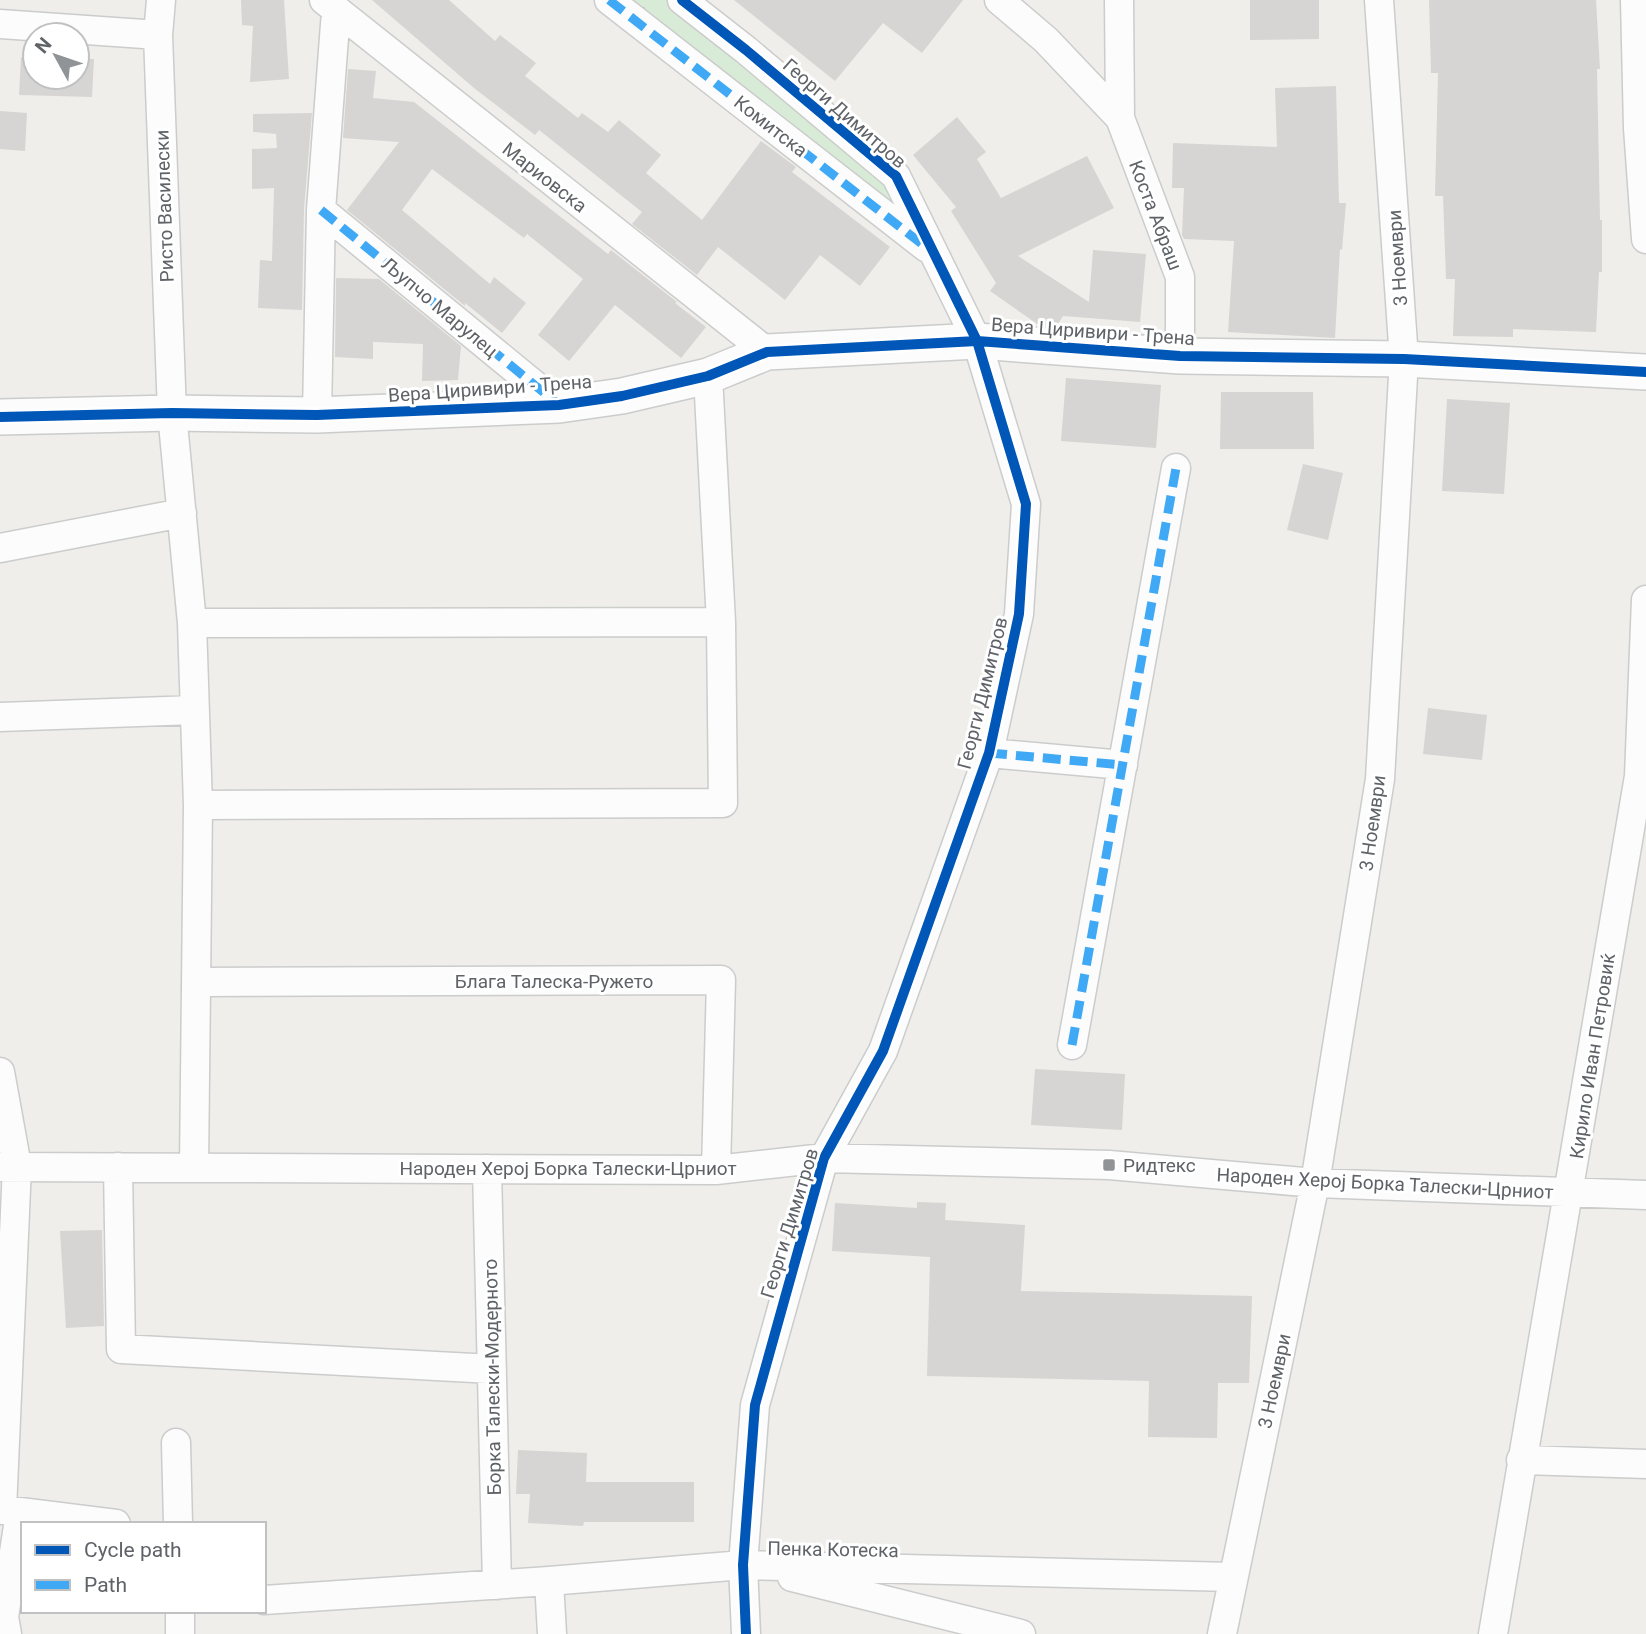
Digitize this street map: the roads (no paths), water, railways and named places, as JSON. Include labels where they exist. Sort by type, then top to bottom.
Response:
[{"type":"street","name":"Ристо Василески","points":[[161,0],[159,35],[172,413]]},
{"type":"street","name":"Комитска","points":[[609,0],[933,253]]},
{"type":"street","name":"Георги Димитров","points":[[682,0],[896,176],[977,341],[1026,504],[1019,614],[989,752],[883,1051],[824,1158],[755,1405],[743,1565],[746,1634]]},
{"type":"street","name":"Коста Абраш","points":[[999,0],[1046,40],[1120,118]]},
{"type":"street","name":"Коста Абраш","points":[[1119,0],[1120,118],[1180,277],[1180,356]]},
{"type":"street","name":"3 Ноември","points":[[1222,1634],[1315,1183],[1380,779],[1404,359],[1379,0]]},
{"type":"street","points":[[1635,0],[1646,239]]},
{"type":"street","points":[[317,415],[321,210],[330,6]]},
{"type":"street","name":"Мариовска","points":[[330,6],[767,352]]},
{"type":"street","points":[[0,24],[159,35]]},
{"type":"street","name":"Љупчо Марулец","points":[[321,210],[559,405]]},
{"type":"street","name":"Вера Циривири - Трена","points":[[0,417],[172,413],[317,415],[559,405],[622,396],[708,376],[767,352],[977,341],[1180,356],[1404,359],[1646,372]]},
{"type":"street","points":[[198,805],[723,803],[720,622],[708,376]]},
{"type":"street","points":[[172,413],[192,623],[198,805],[194,1167]]},
{"type":"street","points":[[1072,1045],[1176,468]]},
{"type":"street","points":[[0,548],[182,513]]},
{"type":"street","name":"Кирило Иван Петровиќ","points":[[1493,1634],[1639,776],[1646,600]]},
{"type":"street","points":[[192,623],[720,622]]},
{"type":"street","points":[[0,717],[194,710]]},
{"type":"street","name":"Георги Димитров","points":[[989,752],[1123,765]]},
{"type":"street","name":"Блага Талеска-Ружето","points":[[197,982],[721,980],[716,1170]]},
{"type":"street","points":[[0,1072],[8,1166],[4,1623]]},
{"type":"street","name":"Народен Херој Борка Талески-Црниот","points":[[8,1166],[716,1170],[824,1158],[1109,1166],[1315,1183],[1646,1195]]},
{"type":"street","points":[[118,1167],[121,1349],[492,1369]]},
{"type":"street","name":"Борка Талески-Модерното","points":[[487,1169],[497,1585]]},
{"type":"street","points":[[176,1443],[178,1522]]},
{"type":"street","points":[[1521,1460],[1646,1464]]},
{"type":"street","points":[[7,1511],[99,1522]]},
{"type":"street","name":"Пенка Котеска","points":[[743,1565],[1021,1634]]},
{"type":"street","name":"Пенка Котеска","points":[[266,1600],[743,1565],[1233,1577]]},
{"type":"street","points":[[549,1581],[552,1634]]},
{"type":"street","points":[[180,1613],[180,1634]]},
{"type":"place","name":"Ридтекс","points":[[1109,1165]]}]
